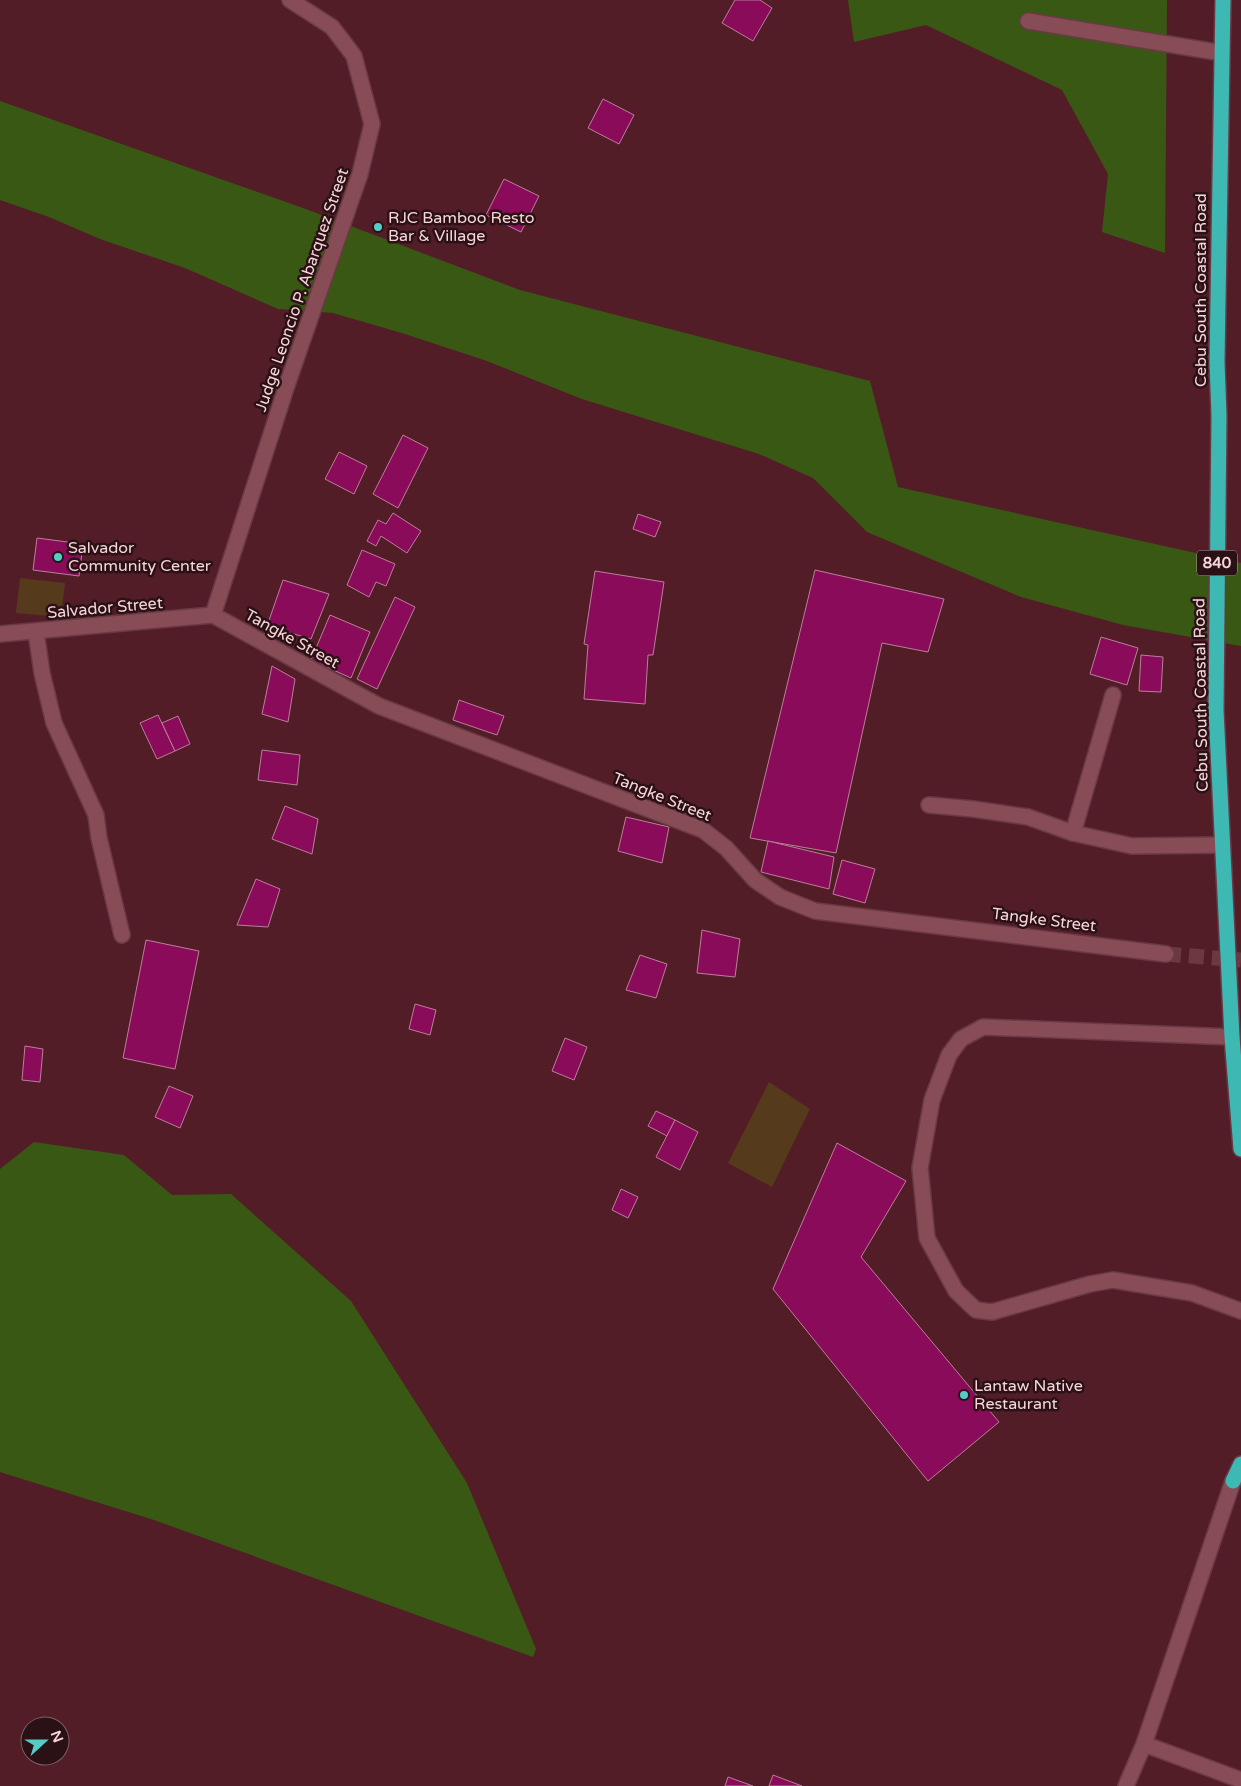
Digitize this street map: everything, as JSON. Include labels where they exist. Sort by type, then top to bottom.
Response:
[{"type":"highway","name":"Cebu South Coastal Road","points":[[1223,0],[1217,362],[1219,416],[1216,710],[1232,1036],[1241,1149]]},
{"type":"highway","points":[[1237,1478],[1241,1464]]},
{"type":"street","name":"Judge Leoncio P. Abarquez Street","points":[[213,615],[286,388],[360,174],[372,124],[354,56],[332,27],[290,0]]},
{"type":"street","points":[[1028,21],[1222,53]]},
{"type":"street","name":"Salvador Street","points":[[0,634],[213,615]]},
{"type":"street","name":"Tangke Street","points":[[213,615],[379,706],[703,830],[726,848],[755,880],[780,897],[815,911],[1166,954]]},
{"type":"street","points":[[36,632],[42,673],[54,723],[96,815],[98,838],[122,935]]},
{"type":"street","points":[[1073,833],[1113,695]]},
{"type":"street","points":[[929,805],[1028,817],[1073,833],[1132,846],[1222,845]]},
{"type":"street","points":[[1232,1036],[982,1027],[961,1039],[949,1055],[932,1100],[920,1168],[927,1238],[956,1291],[976,1310],[992,1312],[1090,1284],[1113,1280],[1192,1293],[1241,1311]]},
{"type":"street","points":[[1126,1786],[1144,1744],[1237,1478]]},
{"type":"street","points":[[1144,1744],[1241,1780]]},
{"type":"shaded area","points":[[848,0],[1167,0],[1165,253],[1102,232],[1108,174],[1062,90],[926,25],[854,42]]},
{"type":"shaded area","points":[[0,101],[303,208],[520,290],[870,381],[898,487],[1241,563],[1241,646],[1123,625],[1021,597],[867,532],[813,478],[759,454],[582,399],[487,361],[405,334],[333,313],[278,309],[185,268],[100,239],[49,217],[0,200]]},
{"type":"shaded area","points":[[20,578],[65,583],[61,617],[16,613]]},
{"type":"shaded area","points":[[769,1082],[810,1109],[772,1187],[728,1163]]},
{"type":"shaded area","points":[[34,1142],[124,1155],[172,1195],[231,1194],[351,1301],[467,1483],[536,1649],[533,1657],[154,1520],[0,1472],[0,1169]]},
{"type":"building","points":[[735,0],[760,0],[772,8],[753,41],[722,23]]},
{"type":"building","points":[[603,99],[634,115],[619,144],[588,128]]},
{"type":"building","points":[[504,179],[539,196],[521,232],[486,215]]},
{"type":"building","points":[[403,435],[428,448],[398,508],[373,494]]},
{"type":"building","points":[[339,452],[367,466],[354,494],[325,479]]},
{"type":"building","points":[[393,513],[421,531],[407,553],[381,536],[376,546],[367,541],[378,520],[386,524]]},
{"type":"building","points":[[638,514],[661,522],[655,537],[633,529]]},
{"type":"building","name":"Salvador Community Center","points":[[37,538],[83,544],[79,576],[33,570]]},
{"type":"building","points":[[362,550],[395,564],[386,586],[376,582],[369,597],[347,585]]},
{"type":"building","points":[[815,570],[944,599],[928,652],[882,643],[836,853],[750,838]]},
{"type":"building","points":[[595,571],[664,582],[653,655],[648,655],[645,704],[584,699],[588,645],[584,644]]},
{"type":"building","points":[[283,580],[329,594],[311,639],[267,626]]},
{"type":"building","points":[[395,597],[415,607],[377,689],[357,679]]},
{"type":"building","points":[[330,615],[370,632],[351,678],[311,660]]},
{"type":"building","points":[[1101,637],[1138,648],[1127,685],[1090,674]]},
{"type":"building","points":[[1141,655],[1163,657],[1161,692],[1139,691]]},
{"type":"building","points":[[272,666],[295,679],[288,722],[262,714]]},
{"type":"building","points":[[459,700],[504,716],[497,735],[453,720]]},
{"type":"building","points":[[158,715],[175,751],[157,759],[140,723]]},
{"type":"building","points":[[178,716],[190,744],[175,751],[162,723]]},
{"type":"building","points":[[262,750],[300,755],[297,785],[258,780]]},
{"type":"building","points":[[285,806],[318,819],[312,854],[272,839]]},
{"type":"building","points":[[626,817],[669,827],[662,863],[618,851]]},
{"type":"building","points":[[768,841],[834,857],[829,889],[761,872]]},
{"type":"building","points":[[842,860],[875,869],[865,903],[833,894]]},
{"type":"building","points":[[256,879],[280,889],[268,927],[237,925]]},
{"type":"building","points":[[702,930],[740,939],[735,977],[697,973]]},
{"type":"building","points":[[146,940],[199,951],[175,1069],[123,1058]]},
{"type":"building","points":[[640,955],[667,964],[656,998],[626,990]]},
{"type":"building","points":[[415,1004],[436,1010],[430,1035],[409,1029]]},
{"type":"building","points":[[565,1038],[587,1047],[574,1080],[552,1071]]},
{"type":"building","points":[[25,1046],[43,1049],[40,1082],[22,1080]]},
{"type":"building","points":[[169,1086],[193,1096],[180,1128],[155,1117]]},
{"type":"building","points":[[656,1111],[675,1120],[667,1136],[648,1126]]},
{"type":"building","points":[[675,1120],[698,1132],[680,1170],[656,1157]]},
{"type":"building","points":[[837,1143],[906,1181],[861,1257],[999,1422],[928,1481],[773,1289]]},
{"type":"building","points":[[621,1189],[638,1197],[628,1218],[612,1210]]},
{"type":"building","points":[[773,1775],[802,1786],[769,1786]]},
{"type":"building","points":[[728,1777],[753,1786],[725,1786]]},
{"type":"tunnel","points":[[1166,954],[1241,960]]},
{"type":"place","name":"RJC Bamboo Resto Bar & Village","points":[[378,227]]},
{"type":"place","name":"Salvador Community Center","points":[[58,557]]},
{"type":"place","name":"Lantaw Native Restaurant","points":[[964,1395]]}]
